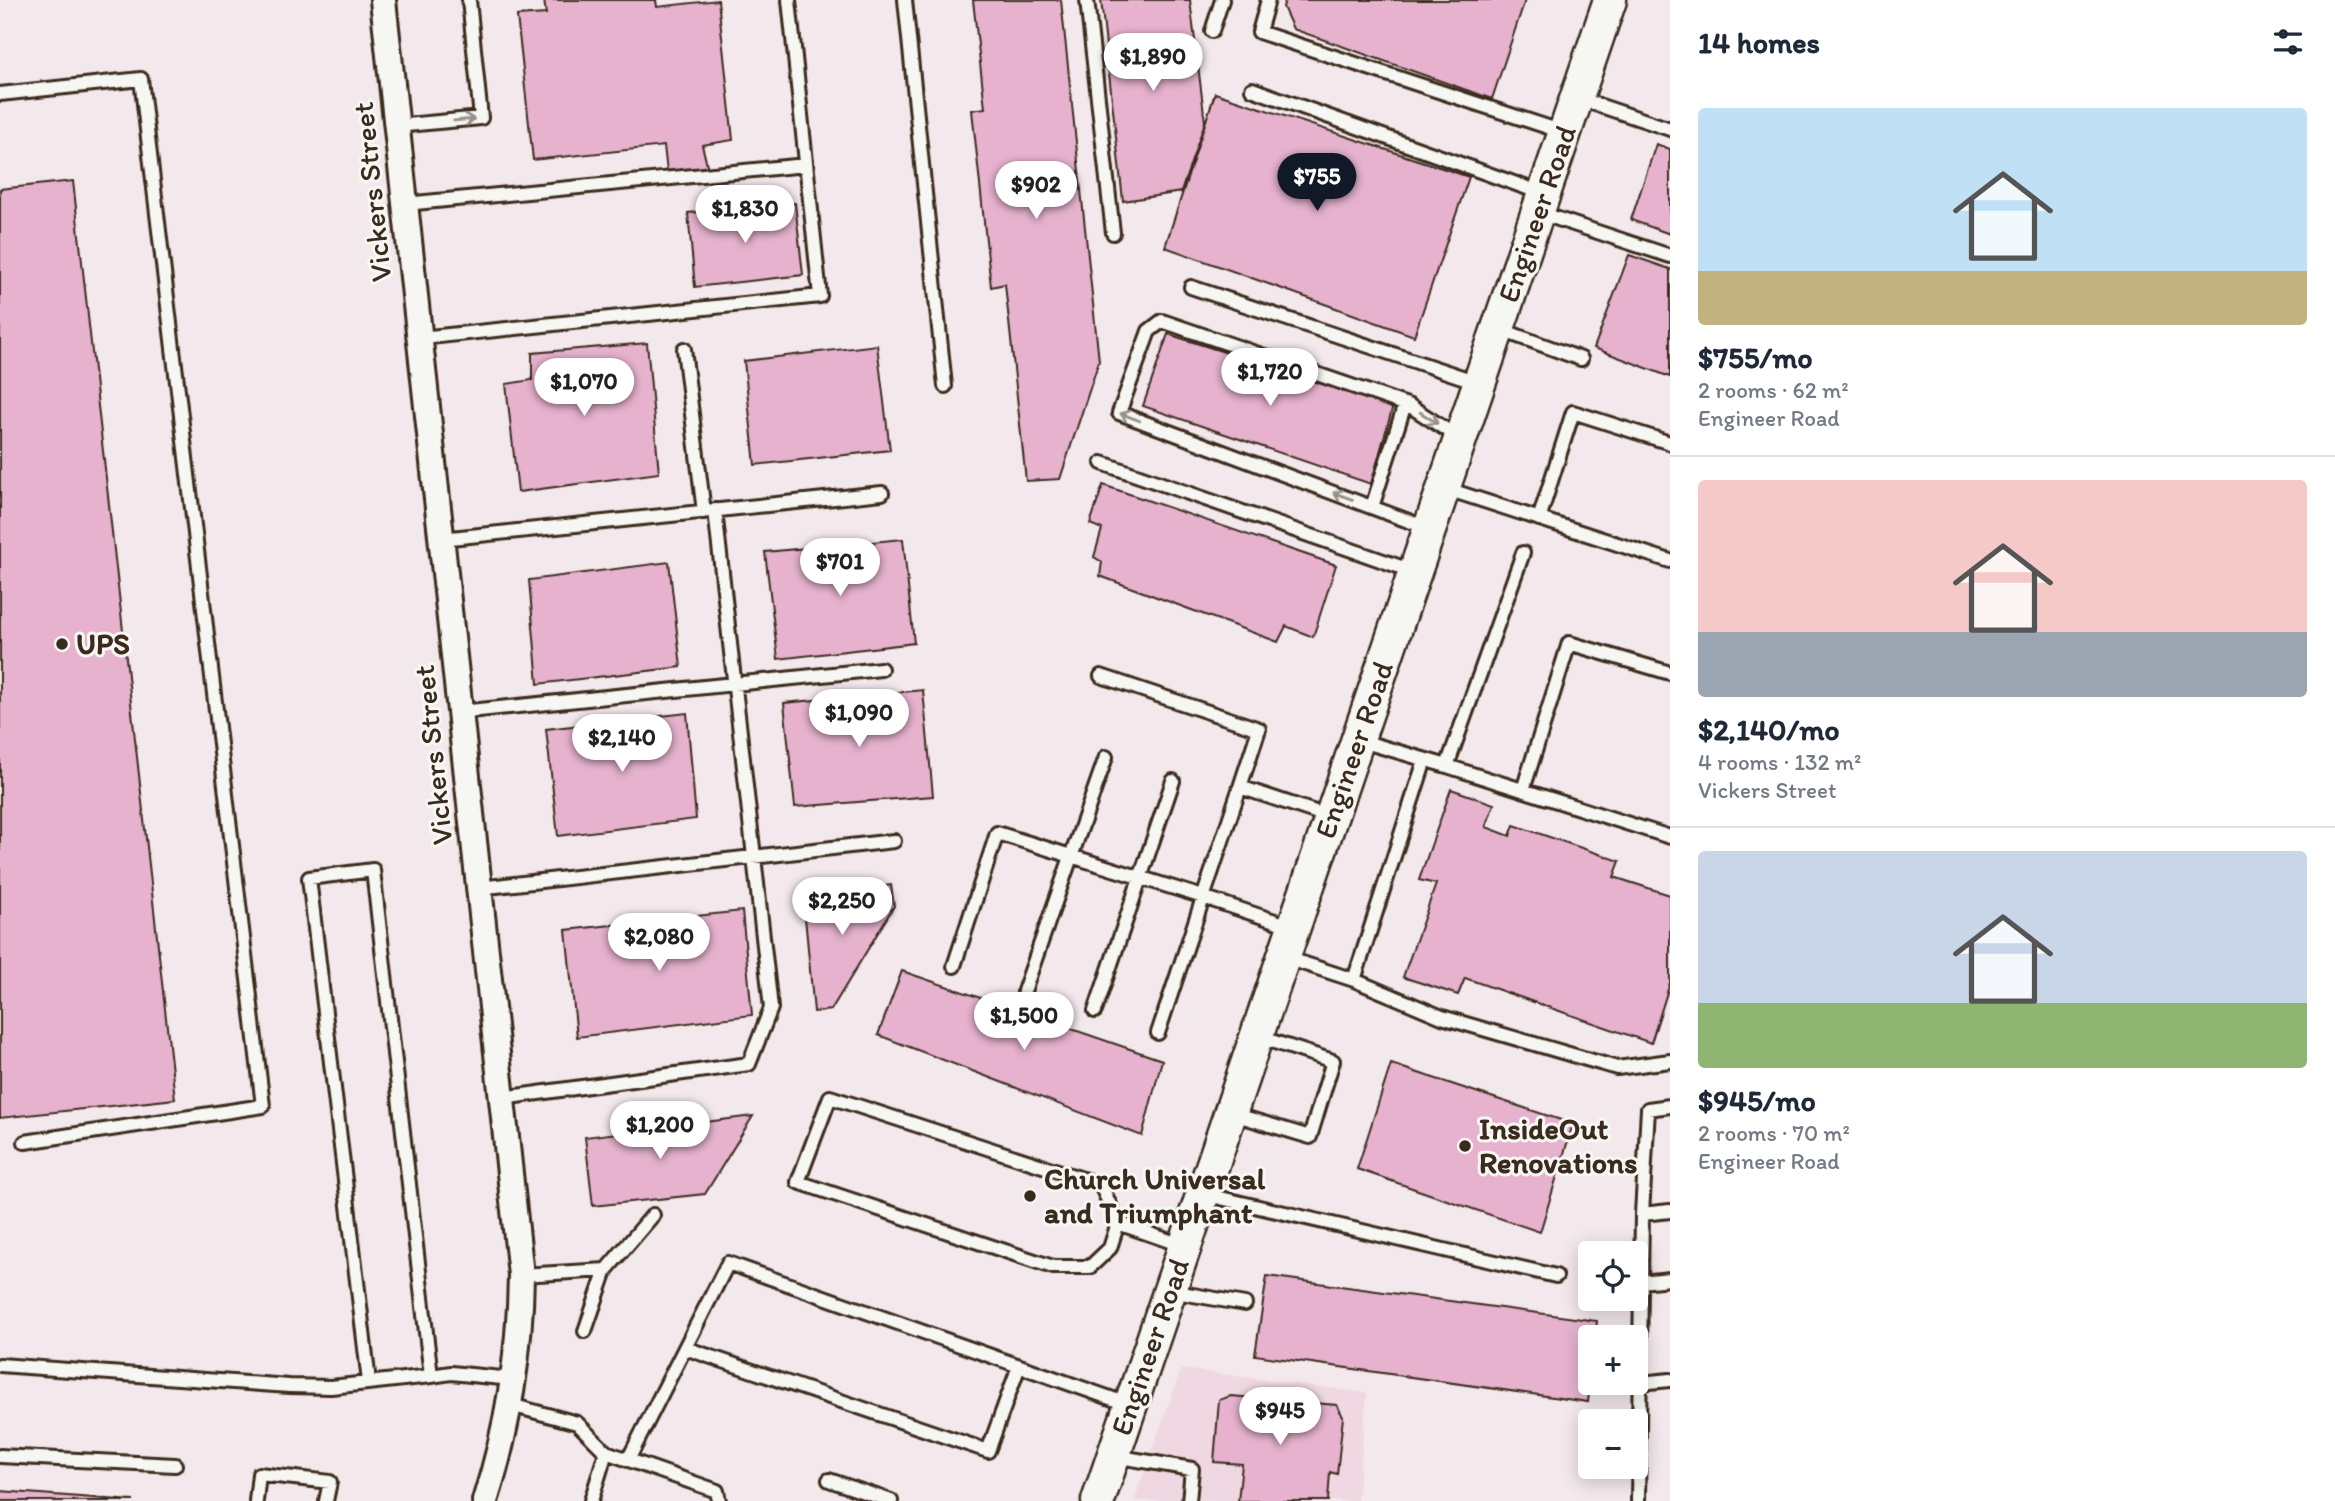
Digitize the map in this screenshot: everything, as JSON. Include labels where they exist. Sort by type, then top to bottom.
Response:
[{"type":"street","name":"Vickers Street","points":[[383,0],[521,1275],[520,1328],[512,1379],[498,1462],[485,1501]]},
{"type":"street","name":"Engineer Road","points":[[1098,1501],[1610,0]]},
{"type":"lane","points":[[396,126],[481,118],[469,0]]},
{"type":"lane","points":[[420,338],[820,296],[789,0]]},
{"type":"lane","points":[[905,0],[946,386]]},
{"type":"lane","points":[[1087,0],[1113,233]]},
{"type":"lane","points":[[1212,31],[1222,0]]},
{"type":"lane","points":[[1268,0],[1259,32],[1564,133]]},
{"type":"lane","points":[[0,94],[141,79],[263,1106],[25,1142]]},
{"type":"lane","points":[[1252,89],[1670,256]]},
{"type":"lane","points":[[1576,98],[1670,129]]},
{"type":"lane","points":[[405,204],[806,165]]},
{"type":"lane","points":[[1191,287],[1480,383]]},
{"type":"lane","points":[[1430,529],[1119,413],[1149,331],[1163,321],[1405,404],[1460,439]]},
{"type":"lane","points":[[1497,329],[1581,359]]},
{"type":"lane","points":[[502,1098],[749,1064],[771,1008],[734,684],[684,349]]},
{"type":"lane","points":[[1372,507],[1405,404]]},
{"type":"lane","points":[[1539,519],[1573,412],[1670,443]]},
{"type":"lane","points":[[1102,463],[1415,572]]},
{"type":"lane","points":[[1444,488],[1670,561]]},
{"type":"lane","points":[[441,539],[882,493]]},
{"type":"lane","points":[[1447,766],[1523,553]]},
{"type":"lane","points":[[1523,790],[1569,643],[1670,673]]},
{"type":"lane","points":[[460,712],[881,669]]},
{"type":"lane","points":[[1101,676],[1259,729],[1158,1033]]},
{"type":"lane","points":[[1358,740],[1670,836]]},
{"type":"lane","points":[[1024,991],[1106,757]]},
{"type":"lane","points":[[1354,979],[1425,760]]},
{"type":"lane","points":[[1095,1011],[1173,781]]},
{"type":"lane","points":[[1240,787],[1331,818]]},
{"type":"lane","points":[[954,965],[996,833],[1293,927]]},
{"type":"lane","points":[[479,888],[894,841]]},
{"type":"lane","points":[[369,1382],[309,878],[373,870],[431,1376]]},
{"type":"lane","points":[[1283,957],[1354,979],[1442,1017],[1617,1068],[1670,1061]]},
{"type":"lane","points":[[1230,1112],[1310,1137],[1333,1061],[1256,1036]]},
{"type":"lane","points":[[1118,1223],[1110,1248],[1090,1268],[1053,1268],[798,1182],[830,1097],[1101,1185],[1118,1223],[1185,1246]]},
{"type":"lane","points":[[1642,1241],[1648,1109],[1670,1106]]},
{"type":"lane","points":[[1203,1194],[1556,1276]]},
{"type":"lane","points":[[1642,1214],[1670,1211]]},
{"type":"lane","points":[[585,1331],[606,1270],[653,1215]]},
{"type":"lane","points":[[628,1460],[729,1263],[1131,1405]]},
{"type":"lane","points":[[521,1275],[606,1270]]},
{"type":"lane","points":[[1648,1281],[1670,1279]]},
{"type":"lane","points":[[1169,1291],[1245,1304]]},
{"type":"lane","points":[[685,1348],[988,1451],[1019,1366]]},
{"type":"lane","points":[[0,1365],[198,1378],[242,1384],[331,1387],[451,1373],[512,1379]]},
{"type":"lane","points":[[1648,1383],[1670,1380]]},
{"type":"lane","points":[[1638,1501],[1640,1395]]},
{"type":"lane","points":[[507,1404],[577,1423],[606,1452],[717,1491],[719,1501]]},
{"type":"lane","points":[[591,1501],[606,1452]]},
{"type":"lane","points":[[0,1456],[175,1465]]},
{"type":"lane","points":[[1114,1456],[1192,1469],[1189,1501]]},
{"type":"lane","points":[[256,1501],[259,1474],[330,1482],[326,1501]]},
{"type":"lane","points":[[829,1480],[891,1501]]},
{"type":"shaded area","points":[[1181,1369],[1367,1393],[1357,1501],[1134,1501]]},
{"type":"building","points":[[544,0],[656,0],[657,7],[718,0],[733,140],[702,145],[708,169],[667,172],[664,146],[533,160],[517,16],[546,14]]},
{"type":"building","points":[[973,0],[1061,0],[1099,361],[1060,479],[1026,481],[1005,284],[991,287],[972,110],[985,108]]},
{"type":"building","points":[[1101,0],[1190,0],[1205,122],[1181,192],[1123,201]]},
{"type":"building","points":[[1285,0],[1525,0],[1492,99],[1293,29],[1283,7]]},
{"type":"building","points":[[1215,93],[1469,177],[1414,336],[1165,247]]},
{"type":"building","points":[[1656,144],[1670,149],[1670,234],[1631,220]]},
{"type":"building","name":"UPS","points":[[73,181],[175,1099],[0,1118],[0,189]]},
{"type":"building","points":[[795,203],[803,275],[695,287],[688,213]]},
{"type":"building","points":[[1629,255],[1670,269],[1670,377],[1594,348]]},
{"type":"building","points":[[1168,334],[1393,406],[1371,484],[1143,406]]},
{"type":"building","points":[[647,343],[659,473],[518,492],[506,384],[532,380],[532,353]]},
{"type":"building","points":[[877,345],[890,450],[755,465],[744,361]]},
{"type":"building","points":[[1103,485],[1336,565],[1313,637],[1286,626],[1278,642],[1100,576],[1102,562],[1094,557],[1102,529],[1090,524]]},
{"type":"building","points":[[903,539],[914,643],[778,659],[765,552]]},
{"type":"building","points":[[669,562],[681,667],[538,684],[529,580]]},
{"type":"building","points":[[923,690],[933,796],[795,807],[784,703]]},
{"type":"building","points":[[687,713],[696,819],[558,836],[546,729]]},
{"type":"building","points":[[1451,789],[1494,804],[1486,827],[1510,836],[1514,825],[1620,861],[1614,877],[1670,895],[1670,983],[1651,1043],[1465,978],[1458,995],[1403,977],[1436,884],[1419,880]]},
{"type":"building","points":[[891,885],[894,906],[831,1010],[814,1012],[803,896]]},
{"type":"building","points":[[742,911],[752,1015],[577,1037],[566,930]]},
{"type":"building","points":[[902,971],[1162,1060],[1142,1136],[878,1035]]},
{"type":"building","name":"InsideOut Renovations","points":[[1391,1064],[1573,1124],[1540,1232],[1357,1169]]},
{"type":"building","points":[[753,1116],[705,1194],[593,1206],[585,1137]]},
{"type":"building","points":[[1267,1276],[1597,1321],[1596,1325],[1578,1325],[1578,1395],[1589,1395],[1588,1402],[1255,1355]]},
{"type":"building","points":[[1231,1396],[1337,1405],[1343,1417],[1337,1474],[1330,1472],[1328,1501],[1238,1501],[1242,1464],[1214,1462],[1219,1400]]},
{"type":"building","points":[[0,1491],[134,1501],[0,1501]]},
{"type":"place","name":"UPS","points":[[62,644]]},
{"type":"place","name":"InsideOut Renovations","points":[[1465,1146]]},
{"type":"place","name":"Church Universal and Triumphant","points":[[1030,1196]]}]
